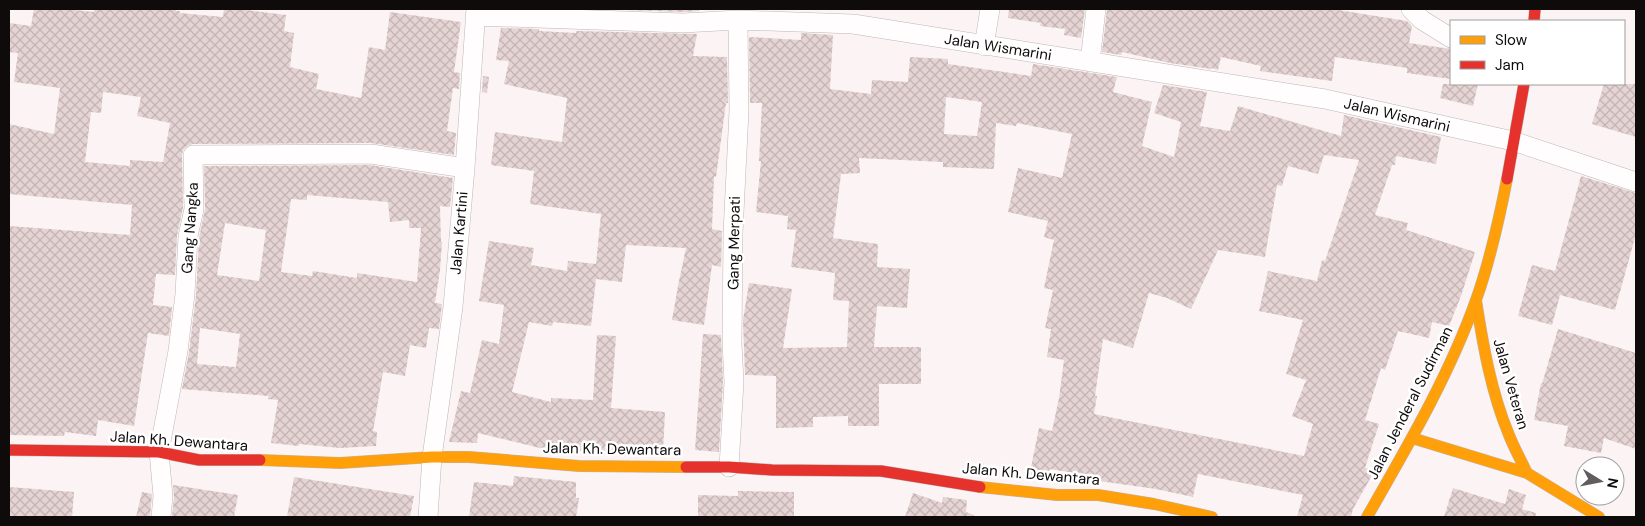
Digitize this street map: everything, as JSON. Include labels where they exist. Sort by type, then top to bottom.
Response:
[{"type":"main road","name":"Jalan Jenderal Sudirman","points":[[1367,517],[1412,438],[1450,364],[1476,300],[1501,214],[1524,85]]},
{"type":"main road","name":"Jalan Veteran","points":[[1476,300],[1485,355],[1497,400],[1507,430],[1527,473]]},
{"type":"main road","points":[[1412,438],[1527,473],[1600,517]]},
{"type":"main road","name":"Jalan Kh. Dewantara","points":[[9,450],[159,452],[199,460],[287,460],[340,463],[432,457],[469,457],[578,466],[881,471],[982,488],[1057,495],[1098,495],[1154,504],[1212,517]]},
{"type":"street","points":[[984,46],[990,9]]},
{"type":"street","points":[[1090,62],[1096,9]]},
{"type":"street","points":[[1411,9],[1422,20],[1450,37]]},
{"type":"street","name":"Jalan Wismarini","points":[[476,12],[683,24],[738,20],[853,24],[1325,99],[1513,141],[1636,182]]},
{"type":"street","name":"Jalan Kartini","points":[[428,517],[432,457],[453,307],[476,12]]},
{"type":"street","name":"Gang Merpati","points":[[728,467],[734,382],[732,344],[739,112],[738,20]]},
{"type":"street","name":"Gang Nangka","points":[[159,452],[178,351],[185,294],[188,236],[194,209],[193,155],[371,154],[465,168]]},
{"type":"street","points":[[159,452],[163,496],[161,517]]},
{"type":"building","points":[[34,9],[65,9],[94,12],[94,9],[176,9],[180,13],[223,17],[224,9],[239,9],[286,15],[284,31],[294,33],[290,67],[319,74],[316,89],[361,98],[369,47],[385,50],[390,12],[461,22],[454,72],[460,73],[459,89],[453,88],[447,131],[456,133],[454,155],[371,143],[193,144],[187,146],[183,150],[182,155],[183,208],[177,235],[175,275],[156,274],[153,305],[172,307],[169,336],[148,333],[134,426],[98,420],[96,436],[65,432],[64,436],[9,435],[9,226],[130,235],[132,205],[9,194],[9,124],[54,134],[60,88],[14,82],[18,53],[9,52],[9,23],[31,26]],"holes":[[[103,92],[141,97],[137,116],[170,123],[163,162],[130,160],[130,166],[85,162],[91,112],[101,113]]]},
{"type":"building","points":[[594,9],[699,9],[699,11],[683,12]]},
{"type":"building","points":[[1009,9],[1085,9],[1081,38],[1064,35],[1065,29],[1040,26],[1041,23],[1008,18]]},
{"type":"building","points":[[1107,9],[1332,9],[1407,21],[1412,26],[1409,43],[1450,49],[1450,79],[1407,73],[1407,68],[1335,57],[1332,81],[1260,71],[1261,66],[1221,57],[1218,70],[1170,63],[1122,52],[1121,55],[1102,52]]},
{"type":"building","points":[[501,28],[539,29],[539,31],[576,33],[576,31],[697,34],[693,56],[727,57],[728,103],[726,103],[716,177],[714,176],[712,229],[722,231],[721,267],[712,265],[704,325],[672,320],[686,248],[626,245],[622,282],[596,279],[591,326],[553,322],[552,326],[529,322],[512,392],[551,402],[551,398],[593,400],[597,335],[616,336],[611,408],[665,412],[663,452],[580,451],[540,448],[478,433],[477,443],[449,442],[461,391],[470,393],[482,340],[499,344],[504,305],[479,301],[489,241],[534,248],[531,265],[567,271],[568,261],[596,264],[601,214],[530,204],[534,171],[491,165],[495,132],[562,142],[567,98],[504,84],[509,61],[496,60]]},
{"type":"building","points":[[801,33],[833,35],[830,89],[871,94],[872,80],[908,82],[910,57],[948,59],[948,64],[1031,76],[1033,64],[1117,77],[1113,92],[1152,102],[1142,146],[1174,157],[1181,122],[1154,113],[1163,85],[1207,92],[1200,126],[1230,131],[1238,106],[1341,136],[1344,115],[1441,137],[1436,164],[1396,156],[1395,165],[1392,165],[1375,215],[1408,223],[1406,230],[1475,252],[1449,326],[1432,322],[1429,338],[1398,331],[1385,370],[1381,368],[1365,420],[1379,424],[1365,468],[1375,470],[1353,509],[1351,517],[1297,517],[1303,495],[1198,474],[1193,497],[1156,489],[1092,480],[1093,476],[1050,469],[1047,479],[1029,477],[1039,428],[1052,431],[1064,360],[1047,357],[1051,329],[1045,328],[1053,290],[1044,288],[1054,240],[1044,237],[1048,221],[1008,212],[1018,168],[1062,178],[1072,134],[1017,123],[1016,126],[996,123],[994,169],[943,167],[943,162],[859,158],[860,173],[841,174],[833,238],[878,244],[877,267],[910,269],[907,308],[877,306],[874,347],[921,347],[921,384],[879,384],[879,426],[848,426],[848,416],[813,417],[813,427],[776,428],[776,376],[745,375],[743,320],[749,283],[792,289],[783,348],[847,347],[849,301],[833,300],[835,273],[791,267],[796,230],[787,229],[788,216],[756,212],[761,161],[759,161],[762,103],[750,103],[749,37],[801,40]],"holes":[[[946,97],[982,102],[977,136],[944,134]],[[1324,155],[1359,160],[1325,261],[1322,260],[1317,281],[1268,271],[1259,311],[1303,320],[1286,374],[1306,380],[1292,416],[1313,424],[1304,456],[1094,414],[1103,339],[1133,348],[1149,293],[1167,298],[1191,309],[1218,250],[1265,257],[1277,185],[1282,186],[1288,166],[1318,174]]]},
{"type":"building","points":[[483,76],[489,77],[487,93],[482,92]]},
{"type":"building","points":[[1443,84],[1478,85],[1473,106],[1440,98]]},
{"type":"building","points":[[1636,84],[1636,137],[1592,124],[1604,85]]},
{"type":"building","points":[[370,165],[453,178],[450,207],[440,206],[442,242],[435,303],[442,304],[439,329],[429,328],[426,348],[410,345],[405,376],[383,372],[373,431],[377,432],[376,446],[340,448],[271,443],[278,400],[268,399],[269,396],[182,389],[196,295],[199,238],[205,209],[204,166]],"holes":[[[307,195],[388,202],[390,222],[409,220],[409,228],[421,228],[417,282],[357,273],[357,278],[313,271],[312,276],[281,272],[291,199],[307,200]],[[225,223],[266,230],[259,281],[217,275]],[[200,328],[240,334],[236,367],[197,364]]]},
{"type":"building","points":[[1581,176],[1636,193],[1636,234],[1615,310],[1560,295],[1552,325],[1518,316],[1532,265],[1555,271]]},
{"type":"building","points":[[1558,329],[1636,353],[1636,449],[1604,438],[1601,453],[1564,446],[1568,426],[1534,420],[1541,383]]},
{"type":"building","points":[[703,334],[721,335],[723,382],[719,452],[695,450]]},
{"type":"building","points":[[514,476],[576,482],[576,498],[579,498],[576,517],[469,517],[474,482],[513,486]]},
{"type":"building","points":[[294,477],[414,496],[410,517],[287,517]]},
{"type":"building","points":[[173,485],[238,495],[234,517],[172,517]]},
{"type":"building","points":[[9,487],[74,492],[72,517],[9,517]]},
{"type":"building","points":[[1453,488],[1505,504],[1509,489],[1526,495],[1522,509],[1536,513],[1535,517],[1444,517]]},
{"type":"building","points":[[738,491],[794,492],[794,517],[698,517],[698,495],[738,496]]},
{"type":"building","points":[[142,492],[152,494],[150,517],[136,517]]},
{"type":"building","points":[[913,493],[942,503],[943,497],[967,500],[966,512],[974,515],[974,517],[905,517]]},
{"type":"traffic: slow","points":[[1367,517],[1426,411],[1465,328],[1490,255],[1507,179]]},
{"type":"traffic: slow","points":[[1476,300],[1497,402],[1511,440],[1527,473]]},
{"type":"traffic: slow","points":[[1412,438],[1527,473],[1599,517]]},
{"type":"traffic: slow","points":[[260,460],[340,463],[432,457],[469,457],[579,466],[686,467]]},
{"type":"traffic: slow","points":[[980,487],[1057,495],[1098,495],[1154,504],[1212,517]]},
{"type":"traffic: jam","points":[[1534,20],[1535,9]]},
{"type":"traffic: jam","points":[[1507,179],[1524,85]]},
{"type":"traffic: jam","points":[[9,450],[159,452],[199,460],[260,460]]},
{"type":"traffic: jam","points":[[686,467],[881,471],[980,487]]}]
